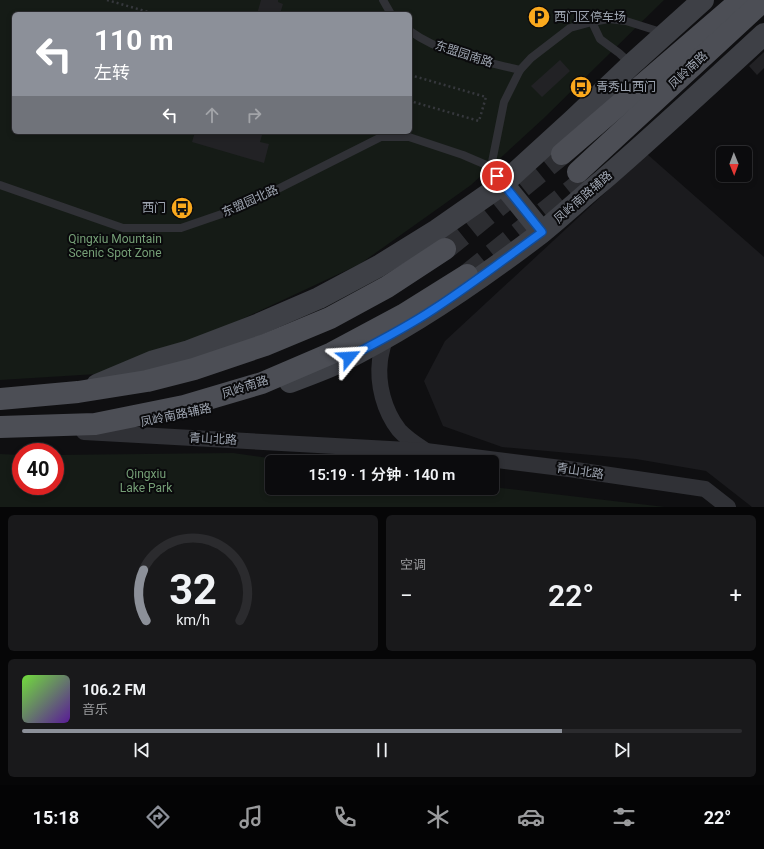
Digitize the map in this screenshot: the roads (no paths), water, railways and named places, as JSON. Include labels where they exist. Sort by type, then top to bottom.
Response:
[{"type":"main road","points":[[604,119],[645,70],[723,0]]},
{"type":"main road","name":"凤岭南路","points":[[562,154],[741,0]]},
{"type":"main road","name":"凤岭南路","points":[[764,0],[581,176],[764,20]]},
{"type":"main road","points":[[0,399],[78,392],[147,381],[194,369],[265,345],[330,318],[386,287],[445,249]]},
{"type":"main road","name":"凤岭南路","points":[[0,427],[95,413],[171,398],[256,372],[328,343],[463,271]]},
{"type":"street","points":[[78,392],[154,361],[189,351],[257,325],[319,298],[379,266],[437,230],[497,175],[574,119],[703,0]]},
{"type":"street","name":"凤岭南路辅路","points":[[90,432],[205,411],[265,392],[337,363],[385,338],[434,309],[483,276],[542,232],[697,96],[764,34]]},
{"type":"street","points":[[497,175],[542,232]]},
{"type":"street","points":[[385,338],[380,361],[380,378],[384,403],[390,418],[400,431],[426,451]]},
{"type":"street","name":"青山北路","points":[[0,427],[426,451],[569,469],[705,489],[728,507]]},
{"type":"lane","points":[[383,0],[390,12]]},
{"type":"lane","points":[[497,175],[504,102],[520,70],[531,58],[570,28],[592,22],[609,19],[626,20],[666,33]]},
{"type":"lane","points":[[592,22],[600,39],[632,64]]},
{"type":"lane","name":"东盟园南路","points":[[412,33],[446,51],[520,70]]},
{"type":"lane","name":"东盟园北路","points":[[0,185],[123,228],[181,228],[242,207],[381,137],[409,137],[463,154],[497,175]]},
{"type":"tunnel","points":[[445,249],[562,154]]},
{"type":"tunnel","points":[[467,275],[585,180]]},
{"type":"place","name":"西门区停车场","points":[[539,17]]},
{"type":"place","name":"青秀山西门","points":[[581,87]]},
{"type":"place","name":"西门","points":[[182,208]]},
{"type":"park label","name":"Qingxiu Mountain Scenic Spot Zone","points":[[115,246]]},
{"type":"park label","name":"Qingxiu Lake Park","points":[[146,481]]}]
